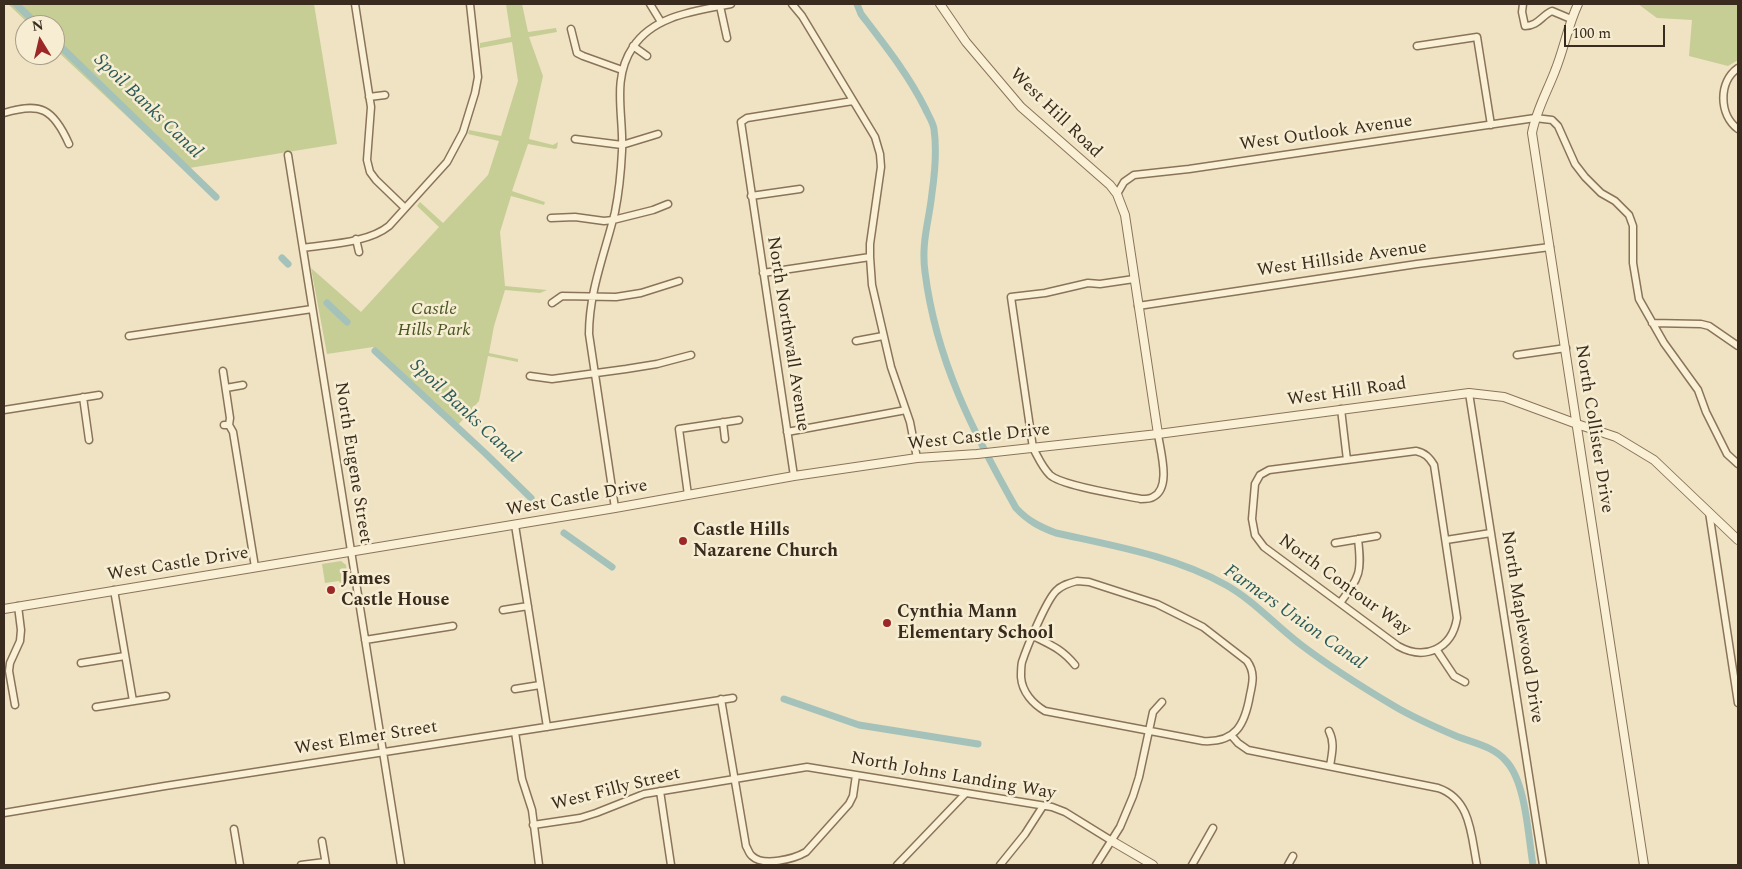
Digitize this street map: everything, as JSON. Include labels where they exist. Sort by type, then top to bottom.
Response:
[{"type":"street","points":[[355,4],[369,97],[370,124],[366,160],[370,172],[376,180],[405,208]]},
{"type":"street","points":[[303,248],[380,233],[439,173],[454,151],[463,132],[475,93],[478,66],[470,19],[470,4]]},
{"type":"street","points":[[650,4],[661,22]]},
{"type":"street","points":[[616,508],[595,372],[589,316],[592,296],[620,187],[622,144],[619,93],[622,70],[633,46],[661,22],[681,14],[730,4]]},
{"type":"street","points":[[792,4],[802,16],[875,137],[880,154],[881,167],[870,258],[872,285],[891,366],[913,433],[917,458]]},
{"type":"street","name":"West Hill Road","points":[[940,4],[977,56],[1021,107],[1074,153],[1117,194],[1125,215],[1158,434],[1470,393],[1504,397],[1616,437],[1639,449],[1654,460],[1738,540]]},
{"type":"street","points":[[1523,4],[1522,12],[1525,26],[1533,26],[1544,14],[1552,11],[1571,19]]},
{"type":"street","name":"North Collister Drive","points":[[1578,4],[1571,19],[1556,69],[1535,118],[1532,133],[1644,865]]},
{"type":"street","points":[[720,6],[727,38]]},
{"type":"street","points":[[571,29],[577,53],[622,70]]},
{"type":"street","points":[[1417,46],[1477,37],[1490,125]]},
{"type":"street","points":[[633,46],[647,56]]},
{"type":"street","points":[[1738,68],[1729,78],[1724,90],[1723,101],[1729,119],[1738,129]]},
{"type":"street","points":[[369,97],[385,94]]},
{"type":"street","name":"North Northwall Avenue","points":[[794,476],[741,122],[747,118],[853,101]]},
{"type":"street","points":[[4,114],[23,108],[41,109],[49,114],[63,129],[69,144]]},
{"type":"street","points":[[1535,118],[1552,120],[1558,126],[1575,164],[1585,177],[1597,190],[1615,201],[1629,215],[1633,226],[1633,263],[1639,299],[1652,324],[1698,390],[1706,412],[1728,454],[1738,464]]},
{"type":"street","name":"West Outlook Avenue","points":[[1117,194],[1124,182],[1134,175],[1189,169],[1535,118]]},
{"type":"street","points":[[575,138],[622,144],[658,134]]},
{"type":"street","name":"North Eugene Street","points":[[288,155],[401,865]]},
{"type":"street","points":[[751,196],[800,189]]},
{"type":"street","points":[[551,218],[575,217],[604,221],[613,220],[653,210],[668,204]]},
{"type":"street","points":[[356,239],[358,252]]},
{"type":"street","name":"West Hillside Avenue","points":[[1138,306],[1416,264],[1550,247]]},
{"type":"street","points":[[763,273],[870,258]]},
{"type":"street","points":[[1134,280],[1100,284],[1088,283],[1045,293],[1011,297],[1033,448],[1042,466],[1050,476],[1062,482],[1141,499],[1153,497],[1162,489],[1164,477],[1158,434]]},
{"type":"street","points":[[552,303],[562,296],[616,297],[641,293],[679,281]]},
{"type":"street","points":[[129,336],[312,309]]},
{"type":"street","points":[[1652,324],[1701,324],[1709,326],[1738,346]]},
{"type":"street","points":[[856,341],[884,336]]},
{"type":"street","points":[[1517,354],[1566,348]]},
{"type":"street","points":[[530,376],[552,380],[595,372],[634,368],[691,354]]},
{"type":"street","points":[[223,371],[230,418],[227,425],[233,432],[255,567]]},
{"type":"street","points":[[226,388],[243,385]]},
{"type":"street","name":"North Maplewood Drive","points":[[1470,393],[1543,865]]},
{"type":"street","points":[[4,410],[99,395]]},
{"type":"street","points":[[83,397],[89,440]]},
{"type":"street","points":[[1341,409],[1347,460],[1416,451],[1424,453],[1434,465],[1457,618],[1453,634],[1436,649],[1454,676],[1465,682]]},
{"type":"street","points":[[787,432],[906,410]]},
{"type":"street","points":[[688,495],[679,429],[739,420]]},
{"type":"street","points":[[723,422],[725,439]]},
{"type":"street","name":"West Castle Drive","points":[[4,608],[616,508],[794,476],[917,458],[977,454],[1158,434]]},
{"type":"street","name":"North Contour Way","points":[[1347,460],[1269,470],[1260,475],[1254,484],[1252,519],[1255,535],[1264,547],[1405,650],[1420,653],[1436,649]]},
{"type":"street","points":[[1709,511],[1738,703]]},
{"type":"street","points":[[515,524],[547,727]]},
{"type":"street","points":[[1446,540],[1491,533]]},
{"type":"street","points":[[1335,543],[1377,536]]},
{"type":"street","points":[[1340,603],[1359,575],[1358,539]]},
{"type":"street","points":[[1077,581],[1089,582],[1156,604],[1203,626],[1247,661],[1252,668],[1253,680],[1243,723],[1231,736],[1222,740],[1203,741],[1045,711],[1035,705],[1021,679],[1021,664],[1033,636],[1049,601],[1056,591],[1066,584],[1077,581]]},
{"type":"street","points":[[114,590],[133,701]]},
{"type":"street","points":[[15,705],[9,671],[10,663],[20,641],[21,630],[18,606]]},
{"type":"street","points":[[502,610],[528,606]]},
{"type":"street","points":[[365,640],[454,626]]},
{"type":"street","points":[[1033,636],[1065,653],[1075,665]]},
{"type":"street","points":[[81,663],[125,656]]},
{"type":"street","points":[[515,689],[540,685]]},
{"type":"street","points":[[96,707],[166,696]]},
{"type":"street","name":"West Elmer Street","points":[[4,813],[732,698]]},
{"type":"street","points":[[722,699],[746,846],[751,856],[761,862],[797,857],[806,852],[849,804],[856,775]]},
{"type":"street","points":[[1096,865],[1120,827],[1140,777],[1153,712],[1162,702]]},
{"type":"street","points":[[1329,731],[1334,746],[1330,766]]},
{"type":"street","points":[[514,732],[522,779],[532,810],[539,865]]},
{"type":"street","points":[[1231,736],[1248,750],[1448,791],[1456,798],[1465,812],[1478,865]]},
{"type":"street","name":"North Johns Landing Way","points":[[735,778],[807,767],[1042,806],[1065,812],[1153,865]]},
{"type":"street","name":"West Filly Street","points":[[533,825],[580,818],[628,799],[660,791],[735,778]]},
{"type":"street","points":[[660,791],[671,865]]},
{"type":"street","points":[[897,865],[966,793]]},
{"type":"street","points":[[1000,865],[1025,834],[1042,806]]},
{"type":"street","points":[[1192,865],[1213,828]]},
{"type":"street","points":[[234,829],[240,865]]},
{"type":"street","points":[[301,865],[326,863],[322,841]]},
{"type":"street","points":[[1288,865],[1293,856]]},
{"type":"green space","points":[[8,4],[314,4],[337,144],[183,169],[65,58],[65,15],[20,15]]},
{"type":"green space","name":"Castle Hills Park","points":[[506,4],[522,4],[528,32],[556,28],[557,32],[529,37],[543,76],[529,139],[553,145],[558,142],[557,148],[528,144],[512,191],[545,202],[544,205],[511,196],[500,232],[505,286],[547,290],[540,293],[505,290],[494,326],[489,353],[518,359],[518,362],[488,356],[479,401],[458,425],[373,347],[327,354],[311,268],[361,312],[439,227],[417,206],[420,202],[443,223],[488,175],[499,141],[468,134],[469,130],[501,136],[518,81],[512,42],[480,48],[480,43],[511,37]]},
{"type":"green space","points":[[1638,4],[1738,4],[1738,60],[1728,66],[1689,56],[1692,20],[1657,18]]},
{"type":"green space","points":[[341,561],[346,565],[349,585],[341,586],[339,581],[325,583],[322,564]]},
{"type":"waterway","name":"Spoil Banks Canal","points":[[16,4],[28,15]]},
{"type":"waterway","name":"Farmers Union Canal","points":[[857,4],[861,14],[911,83],[932,121],[935,169],[924,251],[930,304],[947,365],[958,394],[985,451],[1016,508],[1034,523],[1056,533],[1165,559],[1186,566],[1226,585],[1245,598],[1311,652],[1370,692],[1417,718],[1501,756],[1513,770],[1522,795],[1533,865]]},
{"type":"waterway","name":"Spoil Banks Canal","points":[[65,51],[216,197]]},
{"type":"waterway","name":"Spoil Banks Canal","points":[[282,258],[288,264]]},
{"type":"waterway","points":[[327,303],[347,322]]},
{"type":"waterway","name":"Spoil Banks Canal","points":[[375,351],[531,498]]},
{"type":"waterway","points":[[564,533],[612,567]]},
{"type":"waterway","name":"Spoil Banks Canal","points":[[784,699],[859,725],[978,744]]},
{"type":"place","name":"Castle Hills Nazarene Church","points":[[683,541]]},
{"type":"place","name":"James Castle House","points":[[331,590]]},
{"type":"place","name":"Cynthia Mann Elementary School","points":[[887,623]]}]
